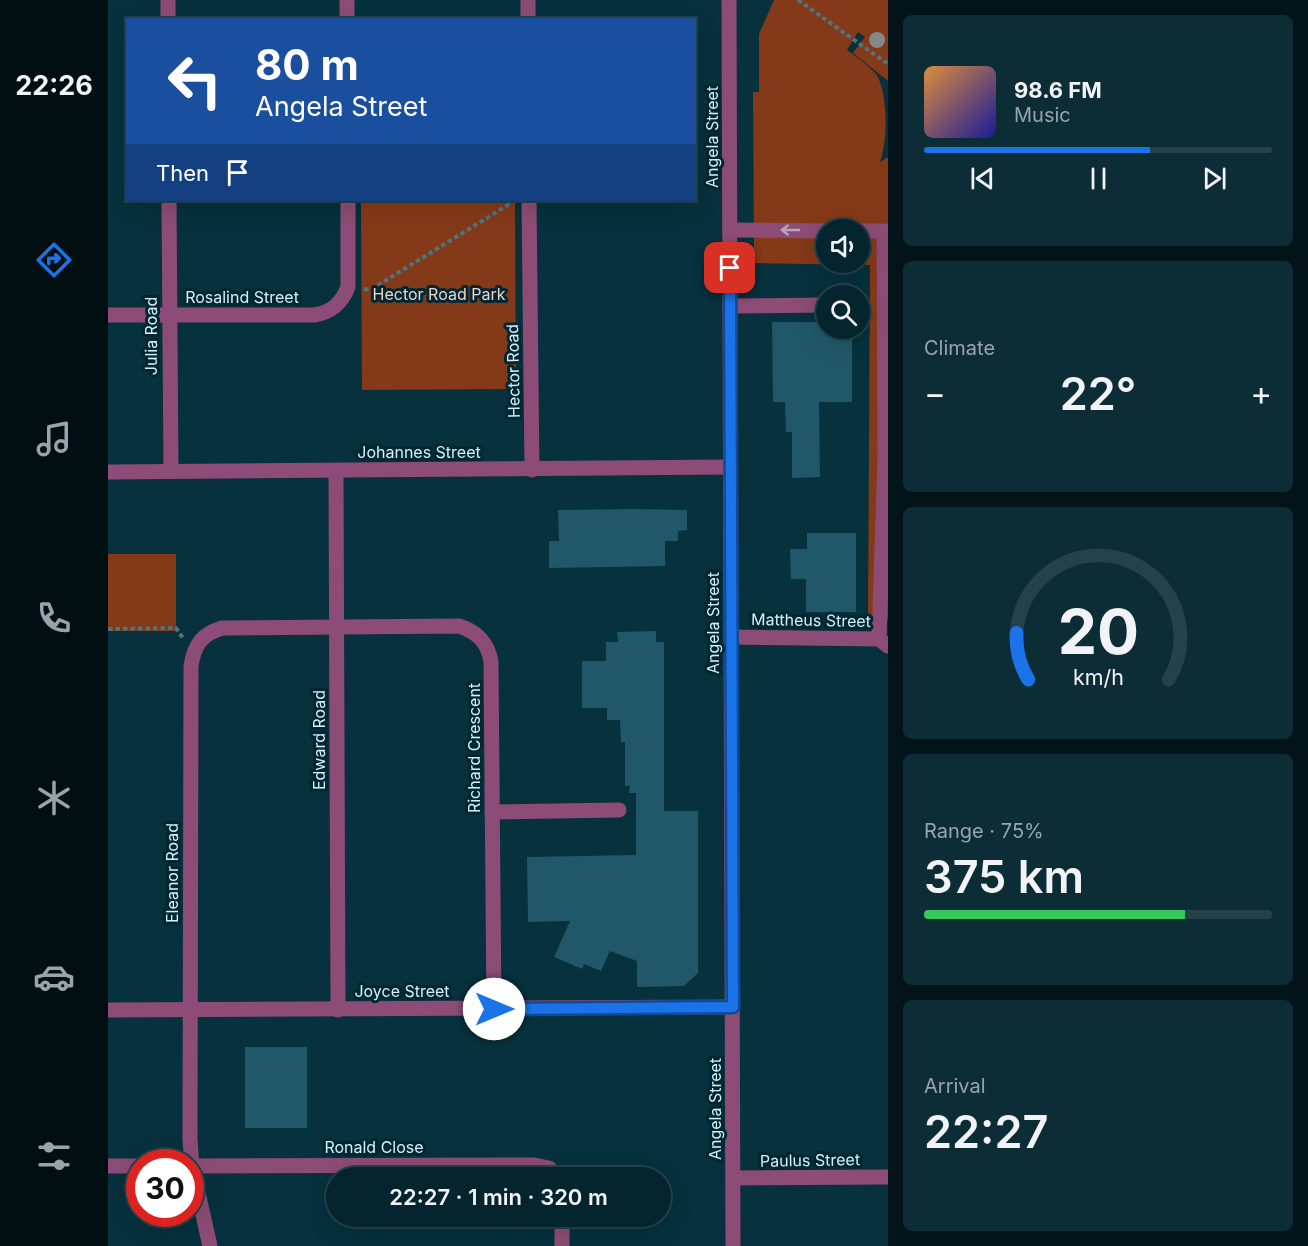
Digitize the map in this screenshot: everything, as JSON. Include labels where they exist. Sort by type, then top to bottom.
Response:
[{"type":"street","points":[[168,0],[168,18]]},
{"type":"street","points":[[347,0],[347,18]]},
{"type":"street","points":[[528,0],[528,18]]},
{"type":"street","name":"Angela Street","points":[[729,0],[733,1246]]},
{"type":"street","name":"Julia Road","points":[[169,201],[171,471]]},
{"type":"street","points":[[348,201],[348,287]]},
{"type":"street","name":"Hector Road","points":[[529,202],[532,470]]},
{"type":"street","points":[[730,230],[816,231]]},
{"type":"street","points":[[870,231],[884,231],[884,643]]},
{"type":"street","name":"Rosalind Street","points":[[108,315],[314,315],[338,305],[348,287]]},
{"type":"street","points":[[730,306],[816,306]]},
{"type":"street","name":"Johannes Street","points":[[108,471],[730,467]]},
{"type":"street","name":"Edward Road","points":[[336,471],[338,1010]]},
{"type":"street","name":"Richard Crescent","points":[[337,627],[459,626],[471,629],[484,641],[490,651],[494,1009]]},
{"type":"street","points":[[193,652],[200,640],[209,632],[222,628],[337,627]]},
{"type":"street","name":"Mattheus Street","points":[[732,637],[884,643]]},
{"type":"street","name":"Eleanor Road","points":[[191,1149],[191,666],[193,652]]},
{"type":"street","points":[[492,812],[619,810]]},
{"type":"street","name":"Joyce Street","points":[[108,1010],[733,1007]]},
{"type":"street","name":"Ronald Close","points":[[204,1166],[534,1165],[544,1167]]},
{"type":"street","points":[[108,1166],[126,1166]]},
{"type":"street","name":"Paulus Street","points":[[733,1178],[888,1177]]},
{"type":"street","name":"Eleanor Road","points":[[204,1221],[210,1246]]},
{"type":"street","points":[[562,1227],[562,1246]]},
{"type":"path","points":[[798,0],[888,64]]},
{"type":"path","points":[[348,287],[370,290],[508,205],[529,202]]},
{"type":"path","points":[[108,629],[176,628],[193,652]]},
{"type":"green space","points":[[774,0],[888,0],[888,81],[853,53],[865,37],[858,32],[847,50],[877,75],[881,84],[886,118],[880,162],[888,157],[888,619],[868,619],[870,219],[816,219],[816,264],[754,263],[753,92],[759,92],[759,34]]},
{"type":"green space","name":"Hector Road Park","points":[[361,201],[515,201],[516,389],[362,390]]},
{"type":"green space","points":[[108,554],[176,554],[176,631],[108,631]]},
{"type":"building","points":[[772,322],[816,322],[816,339],[852,339],[852,402],[819,402],[820,477],[792,478],[792,432],[786,432],[785,402],[773,402]]},
{"type":"building","points":[[558,510],[687,510],[687,530],[678,531],[678,541],[665,541],[665,566],[549,568],[549,541],[559,541]]},
{"type":"building","points":[[807,533],[856,533],[856,612],[806,612],[806,579],[791,579],[790,549],[807,549]]},
{"type":"building","points":[[656,631],[656,642],[664,642],[664,811],[698,811],[698,973],[684,986],[637,987],[637,961],[610,951],[601,971],[584,964],[582,969],[554,957],[570,921],[528,922],[527,857],[636,855],[636,793],[629,793],[630,786],[625,786],[625,742],[621,742],[620,720],[607,720],[607,708],[582,708],[582,661],[606,661],[606,642],[618,642],[617,632]]},
{"type":"building","points":[[245,1047],[307,1047],[307,1128],[245,1128]]},
{"type":"route","points":[[494,1009],[733,1007],[730,268]]}]
